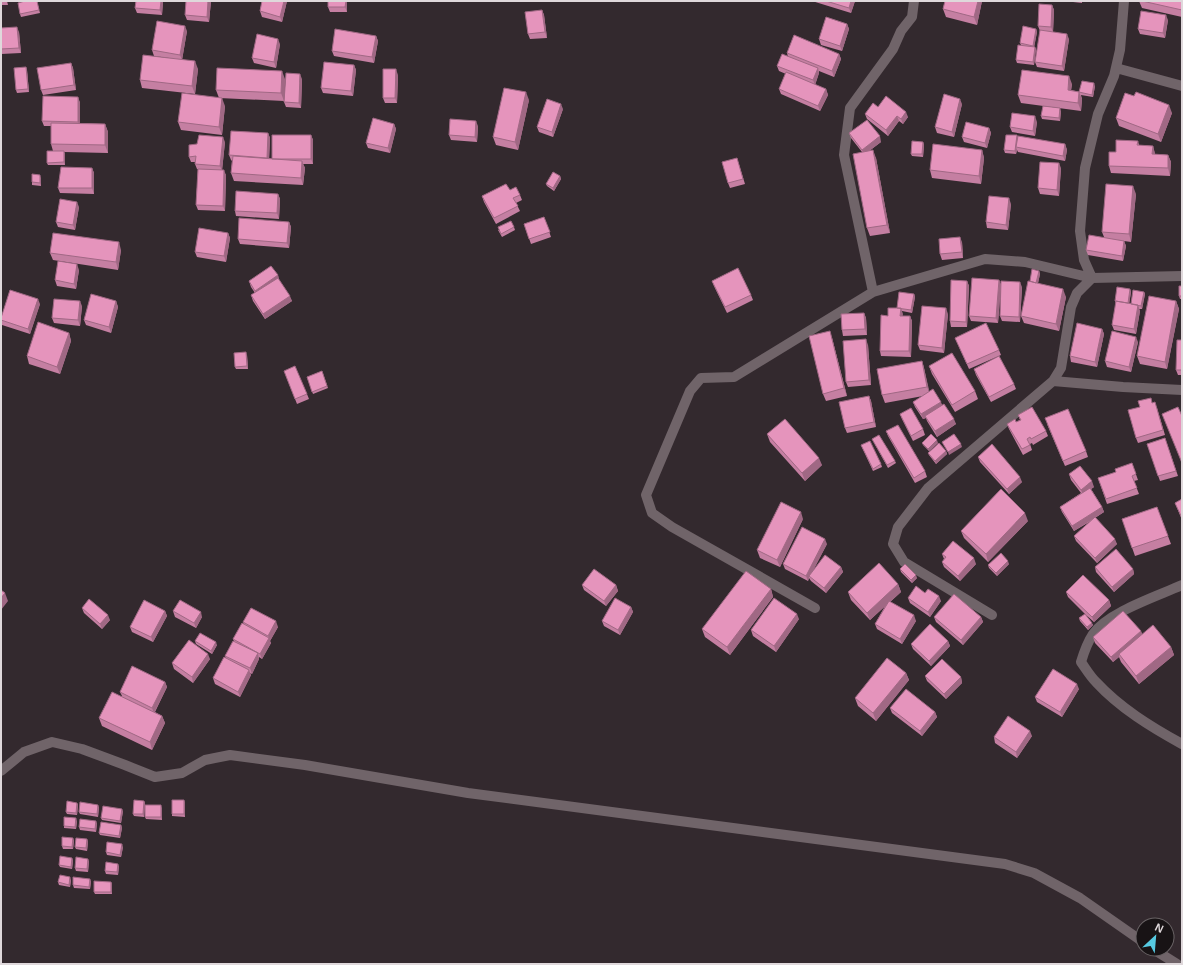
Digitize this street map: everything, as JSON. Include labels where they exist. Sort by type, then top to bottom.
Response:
[{"type":"street","points":[[873,292],[844,155],[850,108],[893,48],[901,31],[912,17],[914,1]]},
{"type":"street","points":[[1092,278],[1084,260],[1080,231],[1085,168],[1098,114],[1116,68],[1120,50],[1124,1]]},
{"type":"street","points":[[1116,68],[1182,86]]},
{"type":"street","points":[[815,608],[672,527],[652,513],[646,495],[690,391],[701,378],[734,377],[873,292],[985,260],[1025,262],[1092,278],[1182,276]]},
{"type":"street","points":[[992,615],[904,562],[893,544],[898,527],[928,488],[1053,381],[1061,368],[1071,306],[1077,293],[1092,278]]},
{"type":"street","points":[[1053,381],[1123,388],[1182,390]]},
{"type":"street","points":[[1182,585],[1126,610],[1108,620],[1094,632],[1085,649],[1081,662],[1095,682],[1121,705],[1147,724],[1182,744]]},
{"type":"street","points":[[1,771],[24,752],[52,742],[82,749],[155,777],[182,773],[204,760],[230,755],[305,765],[468,793],[1004,864],[1034,873],[1080,898],[1135,936]]},
{"type":"street","points":[[1165,957],[1176,964]]},
{"type":"building","points":[[25,1],[37,1],[39,10],[20,14],[18,3]]},
{"type":"building","points":[[136,1],[161,1],[160,10],[135,8]]},
{"type":"building","points":[[186,1],[208,1],[207,17],[185,15]]},
{"type":"building","points":[[262,1],[284,1],[280,17],[260,11]]},
{"type":"building","points":[[328,1],[346,1],[345,7],[328,7]]},
{"type":"building","points":[[826,1],[851,1],[849,8]]},
{"type":"building","points":[[945,1],[978,1],[974,17],[943,9]]},
{"type":"building","points":[[1142,1],[1182,1],[1182,10]]},
{"type":"building","points":[[1039,4],[1052,5],[1051,27],[1038,26]]},
{"type":"building","points":[[542,10],[545,32],[528,34],[525,12]]},
{"type":"building","points":[[1141,11],[1166,15],[1163,33],[1138,29]]},
{"type":"building","points":[[826,17],[847,24],[840,46],[819,39]]},
{"type":"building","points":[[157,21],[185,26],[180,55],[152,50]]},
{"type":"building","points":[[1023,26],[1036,29],[1033,46],[1020,43]]},
{"type":"building","points":[[17,27],[19,48],[1,49],[1,28]]},
{"type":"building","points":[[335,29],[376,36],[372,57],[332,51]]},
{"type":"building","points":[[1040,30],[1067,34],[1062,66],[1035,62]]},
{"type":"building","points":[[257,34],[278,39],[274,62],[252,58]]},
{"type":"building","points":[[794,35],[839,54],[832,71],[787,53]]},
{"type":"building","points":[[1018,45],[1035,47],[1033,62],[1016,60]]},
{"type":"building","points":[[782,54],[818,68],[813,80],[777,66]]},
{"type":"building","points":[[143,55],[195,61],[192,86],[140,80]]},
{"type":"building","points":[[324,62],[354,65],[351,91],[321,88]]},
{"type":"building","points":[[71,63],[74,85],[41,90],[37,68]]},
{"type":"building","points":[[26,67],[28,89],[16,90],[14,68]]},
{"type":"building","points":[[217,68],[282,71],[281,93],[216,90]]},
{"type":"building","points":[[383,69],[396,69],[395,98],[383,98]]},
{"type":"building","points":[[1022,70],[1069,76],[1068,90],[1079,92],[1078,103],[1018,95]]},
{"type":"building","points":[[786,72],[826,89],[818,106],[779,89]]},
{"type":"building","points":[[286,73],[300,74],[299,103],[284,102]]},
{"type":"building","points":[[1082,81],[1094,83],[1092,95],[1079,92]]},
{"type":"building","points":[[504,88],[526,92],[515,142],[493,137]]},
{"type":"building","points":[[1136,92],[1169,105],[1158,134],[1116,118],[1125,93],[1134,96]]},
{"type":"building","points":[[182,93],[222,98],[219,127],[178,122]]},
{"type":"building","points":[[944,94],[960,99],[952,132],[935,127]]},
{"type":"building","points":[[43,96],[78,97],[78,122],[42,121]]},
{"type":"building","points":[[886,96],[906,112],[901,119],[897,116],[886,130],[865,114],[873,103],[878,107]]},
{"type":"building","points":[[547,99],[561,104],[552,132],[537,127]]},
{"type":"building","points":[[1043,106],[1060,108],[1059,118],[1041,116]]},
{"type":"building","points":[[1012,113],[1035,116],[1033,131],[1010,127]]},
{"type":"building","points":[[373,118],[394,124],[388,148],[366,143]]},
{"type":"building","points":[[450,119],[476,121],[475,137],[449,135]]},
{"type":"building","points":[[867,120],[880,136],[862,150],[849,133]]},
{"type":"building","points":[[966,122],[989,128],[985,143],[962,137]]},
{"type":"building","points":[[51,123],[105,124],[105,145],[51,144]]},
{"type":"building","points":[[231,131],[268,133],[267,158],[229,155]]},
{"type":"building","points":[[199,135],[223,137],[220,166],[195,164],[196,156],[189,157],[189,145],[197,144]]},
{"type":"building","points":[[272,135],[311,135],[311,159],[272,159]]},
{"type":"building","points":[[1006,135],[1017,135],[1015,151],[1004,150]]},
{"type":"building","points":[[1018,136],[1065,144],[1063,156],[1016,147]]},
{"type":"building","points":[[1116,140],[1138,141],[1137,145],[1153,146],[1152,154],[1168,155],[1168,168],[1109,166],[1109,152],[1116,152]]},
{"type":"building","points":[[912,141],[923,142],[922,154],[911,154]]},
{"type":"building","points":[[933,144],[982,150],[979,176],[930,170]]},
{"type":"building","points":[[873,150],[887,225],[867,228],[853,154]]},
{"type":"building","points":[[47,151],[64,151],[64,162],[47,163]]},
{"type":"building","points":[[233,156],[302,161],[301,178],[231,173]]},
{"type":"building","points":[[737,158],[743,179],[728,183],[722,162]]},
{"type":"building","points":[[1040,162],[1059,163],[1057,190],[1038,188]]},
{"type":"building","points":[[61,167],[92,168],[92,188],[58,188]]},
{"type":"building","points":[[198,169],[224,170],[223,206],[196,205]]},
{"type":"building","points":[[553,172],[560,176],[553,188],[546,184]]},
{"type":"building","points":[[32,174],[40,175],[40,183],[32,182]]},
{"type":"building","points":[[506,184],[510,190],[516,187],[520,195],[513,198],[518,206],[494,218],[482,196]]},
{"type":"building","points":[[1106,184],[1133,186],[1129,234],[1102,232]]},
{"type":"building","points":[[236,191],[278,194],[277,213],[235,211]]},
{"type":"building","points":[[989,196],[1009,198],[1006,225],[986,222]]},
{"type":"building","points":[[60,199],[77,202],[73,225],[56,222]]},
{"type":"building","points":[[544,217],[550,232],[529,239],[524,224]]},
{"type":"building","points":[[239,218],[289,222],[287,243],[238,239]]},
{"type":"building","points":[[511,221],[514,227],[501,234],[498,227]]},
{"type":"building","points":[[199,228],[228,233],[224,256],[195,252]]},
{"type":"building","points":[[53,233],[119,242],[116,262],[50,253]]},
{"type":"building","points":[[1089,235],[1124,241],[1122,256],[1086,250]]},
{"type":"building","points":[[960,237],[962,252],[940,254],[939,239]]},
{"type":"building","points":[[58,261],[77,264],[74,284],[55,280]]},
{"type":"building","points":[[271,266],[278,275],[255,291],[249,281]]},
{"type":"building","points":[[738,268],[751,295],[725,307],[712,281]]},
{"type":"building","points":[[1032,269],[1039,271],[1036,283],[1030,281]]},
{"type":"building","points":[[278,278],[290,296],[263,314],[251,295]]},
{"type":"building","points":[[972,278],[999,280],[996,318],[969,316]]},
{"type":"building","points":[[951,280],[967,281],[966,322],[950,321]]},
{"type":"building","points":[[1001,281],[1020,282],[1019,317],[1000,316]]},
{"type":"building","points":[[1028,281],[1063,289],[1056,324],[1021,316]]},
{"type":"building","points":[[1179,286],[1182,286],[1182,296],[1179,296]]},
{"type":"building","points":[[1117,287],[1130,289],[1128,303],[1115,301]]},
{"type":"building","points":[[10,290],[38,299],[28,329],[1,320]]},
{"type":"building","points":[[1133,290],[1144,292],[1141,306],[1131,304]]},
{"type":"building","points":[[899,292],[914,294],[911,310],[897,308]]},
{"type":"building","points":[[91,294],[116,301],[109,327],[84,320]]},
{"type":"building","points":[[1149,296],[1176,301],[1165,362],[1137,356]]},
{"type":"building","points":[[54,299],[80,301],[78,320],[52,318]]},
{"type":"building","points":[[1116,301],[1138,305],[1134,329],[1112,325]]},
{"type":"building","points":[[922,306],[946,308],[942,348],[918,345]]},
{"type":"building","points":[[888,308],[901,308],[900,316],[910,316],[909,351],[880,351],[881,315],[888,316]]},
{"type":"building","points":[[864,313],[865,329],[842,330],[841,314]]},
{"type":"building","points":[[38,322],[69,333],[57,367],[27,356]]},
{"type":"building","points":[[986,323],[999,350],[967,364],[955,338]]},
{"type":"building","points":[[1077,323],[1102,329],[1095,362],[1070,356]]},
{"type":"building","points":[[830,331],[844,388],[823,394],[809,336]]},
{"type":"building","points":[[1112,331],[1136,337],[1129,367],[1105,361]]},
{"type":"building","points":[[866,339],[869,380],[846,382],[843,341]]},
{"type":"building","points":[[1177,340],[1182,340],[1182,370],[1176,370]]},
{"type":"building","points":[[246,352],[247,366],[235,367],[234,353]]},
{"type":"building","points":[[952,353],[975,391],[952,405],[929,366]]},
{"type":"building","points":[[999,356],[1014,384],[989,397],[974,369]]},
{"type":"building","points":[[922,361],[927,387],[882,395],[877,369]]},
{"type":"building","points":[[295,366],[307,394],[295,399],[284,371]]},
{"type":"building","points":[[322,371],[327,386],[312,392],[307,377]]},
{"type":"building","points":[[933,389],[941,402],[921,414],[913,402]]},
{"type":"building","points":[[869,396],[874,422],[845,428],[839,402]]},
{"type":"building","points":[[1151,398],[1152,403],[1155,402],[1163,430],[1136,438],[1128,410],[1140,407],[1138,401]]},
{"type":"building","points":[[944,404],[954,419],[935,431],[925,416]]},
{"type":"building","points":[[1032,407],[1046,431],[1031,439],[1030,437],[1027,439],[1030,445],[1022,449],[1007,424],[1015,419],[1016,422],[1021,420],[1018,415]]},
{"type":"building","points":[[1178,407],[1182,416],[1182,463],[1162,414]]},
{"type":"building","points":[[911,408],[923,429],[911,436],[900,414]]},
{"type":"building","points":[[1068,409],[1086,451],[1063,461],[1045,418]]},
{"type":"building","points":[[785,419],[819,458],[802,473],[767,434]]},
{"type":"building","points":[[898,425],[925,471],[914,478],[886,431]]},
{"type":"building","points":[[931,434],[937,440],[928,449],[922,443]]},
{"type":"building","points":[[954,434],[961,444],[948,452],[942,442]]},
{"type":"building","points":[[879,435],[895,461],[887,465],[872,439]]},
{"type":"building","points":[[1165,438],[1176,471],[1158,476],[1147,444]]},
{"type":"building","points":[[870,441],[881,464],[873,469],[861,445]]},
{"type":"building","points":[[939,443],[946,451],[935,461],[928,453]]},
{"type":"building","points":[[992,444],[1020,477],[1007,489],[978,457]]},
{"type":"building","points":[[1132,463],[1136,474],[1132,476],[1137,488],[1106,499],[1098,478],[1116,472],[1115,469]]},
{"type":"building","points":[[1080,466],[1092,481],[1081,490],[1069,474]]},
{"type":"building","points":[[1090,488],[1102,507],[1072,526],[1060,507]]},
{"type":"building","points":[[1001,489],[1025,513],[986,554],[961,531]]},
{"type":"building","points":[[1182,499],[1182,518],[1175,503]]},
{"type":"building","points":[[781,502],[801,512],[777,560],[757,550]]},
{"type":"building","points":[[1157,507],[1168,536],[1132,548],[1122,519]]},
{"type":"building","points":[[1095,517],[1115,539],[1095,558],[1074,536]]},
{"type":"building","points":[[802,527],[825,539],[806,576],[783,564]]},
{"type":"building","points":[[953,541],[974,558],[958,576],[942,562],[946,557],[942,554]]},
{"type":"building","points":[[1116,549],[1133,569],[1112,587],[1095,567]]},
{"type":"building","points":[[1001,553],[1008,561],[996,573],[988,565]]},
{"type":"building","points":[[825,555],[841,567],[824,588],[809,576]]},
{"type":"building","points":[[879,563],[898,584],[867,613],[848,592]]},
{"type":"building","points":[[905,564],[916,575],[911,580],[900,569]]},
{"type":"building","points":[[594,569],[616,585],[604,601],[582,585]]},
{"type":"building","points":[[746,571],[771,589],[727,647],[702,629]]},
{"type":"building","points":[[1083,575],[1109,600],[1092,617],[1066,592]]},
{"type":"building","points":[[916,586],[925,593],[928,589],[939,596],[928,612],[908,598]]},
{"type":"building","points":[[1,590],[5,593],[1,598]]},
{"type":"building","points":[[954,594],[981,617],[961,640],[934,617]]},
{"type":"building","points":[[615,598],[631,607],[618,630],[602,621]]},
{"type":"building","points":[[774,598],[797,614],[774,646],[751,630]]},
{"type":"building","points":[[89,599],[108,615],[100,624],[82,608]]},
{"type":"building","points":[[144,600],[165,611],[151,637],[130,627]]},
{"type":"building","points":[[180,600],[201,612],[194,623],[173,611]]},
{"type":"building","points":[[889,601],[914,615],[900,639],[875,624]]},
{"type":"building","points":[[251,608],[276,621],[268,636],[243,622]]},
{"type":"building","points":[[1123,611],[1141,631],[1111,657],[1093,637]]},
{"type":"building","points":[[1085,614],[1092,623],[1087,627],[1079,618]]},
{"type":"building","points":[[242,623],[269,638],[260,654],[233,639]]},
{"type":"building","points":[[930,624],[948,641],[929,661],[911,644]]},
{"type":"building","points":[[1153,625],[1171,647],[1136,676],[1119,654]]},
{"type":"building","points":[[200,633],[216,642],[211,651],[195,641]]},
{"type":"building","points":[[189,640],[208,654],[192,677],[172,663]]},
{"type":"building","points":[[233,641],[258,653],[250,668],[225,656]]},
{"type":"building","points":[[224,657],[249,670],[238,692],[213,678]]},
{"type":"building","points":[[887,658],[906,673],[873,713],[855,698]]},
{"type":"building","points":[[942,659],[961,677],[944,694],[925,676]]},
{"type":"building","points":[[132,666],[165,682],[152,708],[120,692]]},
{"type":"building","points":[[1053,669],[1077,684],[1060,712],[1035,697]]},
{"type":"building","points":[[906,689],[935,712],[920,731],[890,708]]},
{"type":"building","points":[[112,692],[162,716],[150,742],[99,718]]},
{"type":"building","points":[[1008,716],[1030,731],[1016,752],[994,737]]},
{"type":"building","points":[[134,800],[144,801],[143,814],[133,814]]},
{"type":"building","points":[[172,800],[184,800],[184,814],[172,814]]},
{"type":"building","points":[[67,801],[77,803],[76,813],[66,812]]},
{"type":"building","points":[[80,802],[98,805],[97,814],[79,812]]},
{"type":"building","points":[[145,805],[161,805],[161,817],[145,817]]},
{"type":"building","points":[[103,806],[122,809],[120,821],[101,818]]},
{"type":"building","points":[[64,817],[76,818],[75,827],[64,826]]},
{"type":"building","points":[[80,819],[96,821],[95,829],[79,827]]},
{"type":"building","points":[[101,822],[121,825],[119,836],[99,833]]},
{"type":"building","points":[[62,837],[73,838],[72,847],[62,846]]},
{"type":"building","points":[[76,838],[87,839],[86,848],[75,847]]},
{"type":"building","points":[[107,842],[122,844],[120,855],[106,852]]},
{"type":"building","points":[[60,856],[72,858],[71,867],[59,865]]},
{"type":"building","points":[[76,857],[88,859],[87,869],[75,868]]},
{"type":"building","points":[[106,862],[118,864],[117,872],[105,871]]},
{"type":"building","points":[[60,875],[70,877],[69,885],[58,882]]},
{"type":"building","points":[[73,877],[90,879],[89,887],[73,885]]},
{"type":"building","points":[[94,881],[111,882],[111,892],[94,892]]}]
